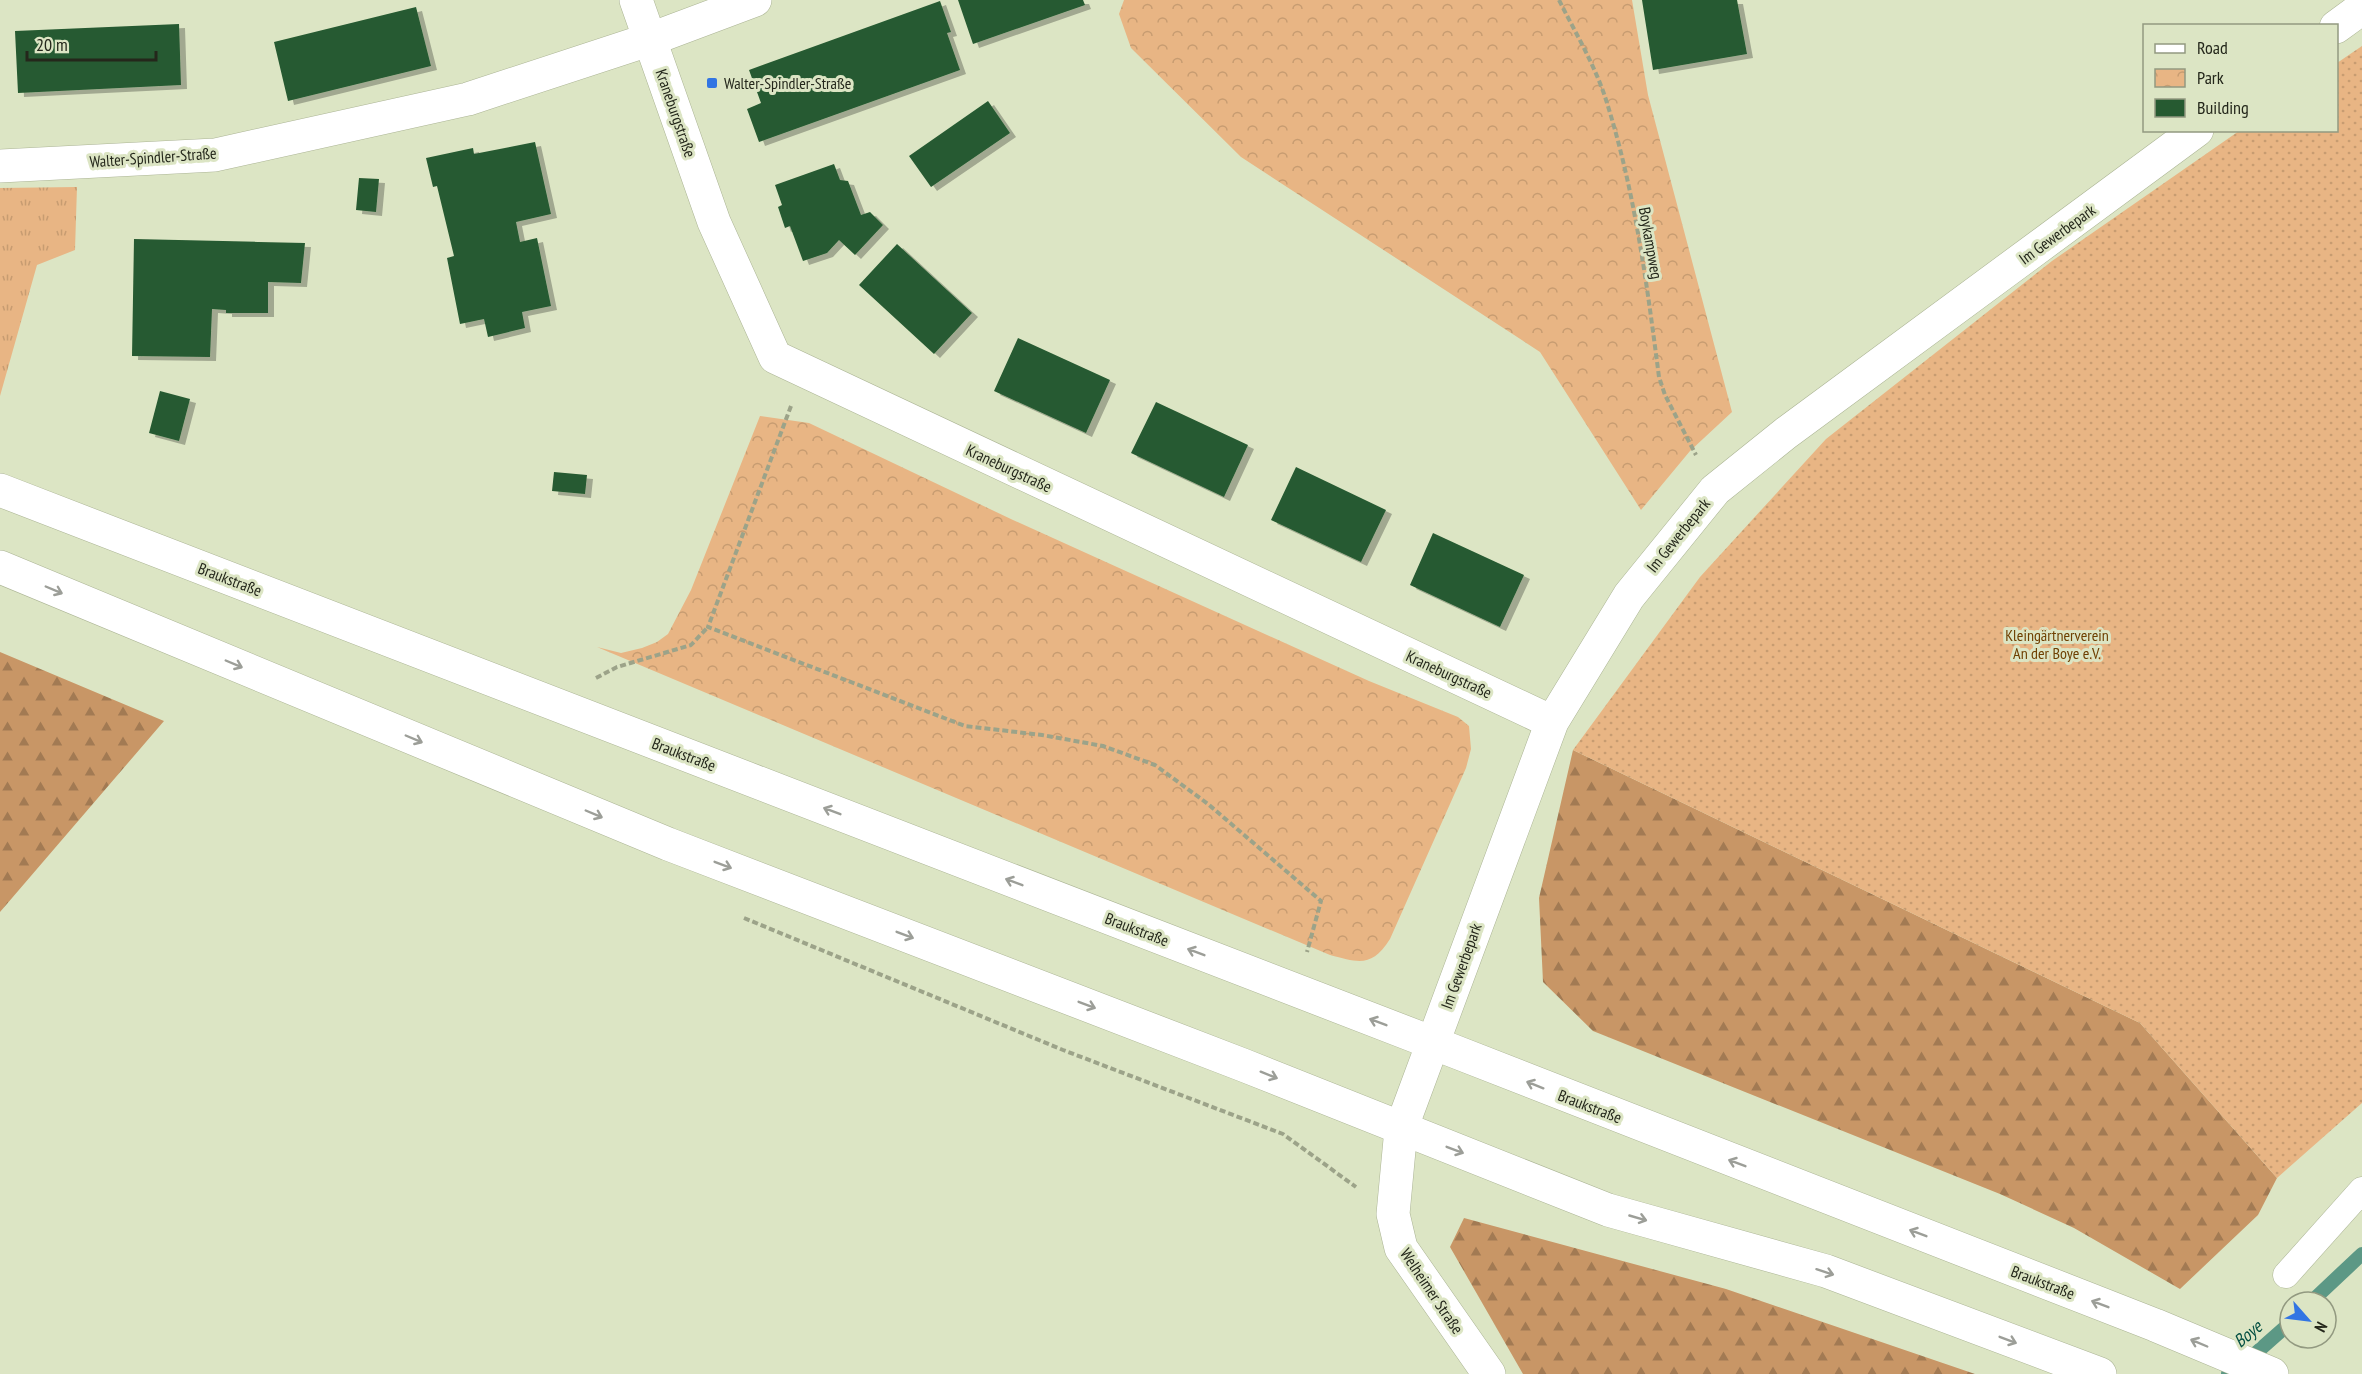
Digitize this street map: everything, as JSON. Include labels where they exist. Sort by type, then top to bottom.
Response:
[{"type":"main road","name":"Kraneburgstraße","points":[[636,0],[714,222],[775,357],[1552,722]]},
{"type":"main road","points":[[651,39],[755,0]]},
{"type":"main road","points":[[2338,26],[2362,8]]},
{"type":"main road","name":"Walter-Spindler-Straße","points":[[0,166],[215,155],[468,99],[651,39]]},
{"type":"main road","name":"Im Gewerbepark","points":[[1401,1129],[1552,722],[1629,596],[1715,490],[1786,433],[2194,132]]},
{"type":"main road","name":"Braukstraße","points":[[0,490],[1433,1043],[2155,1325],[2272,1374]]},
{"type":"main road","points":[[0,567],[668,844],[1260,1072],[1608,1210],[1826,1271],[2100,1374]]},
{"type":"main road","name":"Welheimer Straße","points":[[1401,1129],[1393,1215],[1401,1248],[1490,1374]]},
{"type":"lane","points":[[2286,1275],[2362,1190]]},
{"type":"path","name":"Boykampweg","points":[[1559,0],[1592,63],[1607,102],[1622,156],[1636,218],[1659,377],[1676,417],[1715,490]]},
{"type":"path","points":[[551,703],[617,667],[691,645],[708,627],[804,372]]},
{"type":"path","points":[[708,627],[965,726],[1042,735],[1103,746],[1155,765],[1208,804],[1321,901],[1310,944],[1292,989]]},
{"type":"path","points":[[1241,1119],[1260,1072]]},
{"type":"green space","points":[[1124,0],[1632,0],[1648,95],[1732,412],[1690,451],[1641,510],[1540,352],[1241,157],[1131,48],[1119,14]]},
{"type":"green space","name":"Kleingärtnerverein An der Boye e.V.","points":[[2362,46],[2362,1103],[2277,1178],[2140,1023],[1573,750],[1700,577],[1826,439],[2052,261],[2238,132],[2338,132],[2338,62]]},
{"type":"green space","points":[[77,187],[75,250],[37,265],[0,396],[0,188]]},
{"type":"green space","points":[[760,416],[809,423],[1013,520],[1369,681],[1458,717],[1469,726],[1471,749],[1466,768],[1390,939],[1383,948],[1371,958],[1357,961],[1330,955],[597,647],[621,653],[657,642],[668,634],[691,590]]},
{"type":"green space","points":[[0,652],[164,721],[0,912]]},
{"type":"green space","points":[[1573,750],[2140,1023],[2277,1178],[2258,1215],[2180,1289],[2074,1228],[2000,1194],[1593,1031],[1543,982],[1539,898]]},
{"type":"green space","points":[[1464,1218],[1726,1289],[1975,1374],[1523,1374],[1450,1247]]},
{"type":"building","points":[[958,0],[1083,0],[1085,5],[973,44]]},
{"type":"building","points":[[1642,0],[1737,0],[1747,54],[1653,70]]},
{"type":"building","points":[[940,1],[951,32],[947,33],[960,70],[759,142],[747,109],[761,103],[749,70]]},
{"type":"building","points":[[416,7],[431,66],[288,101],[274,42]]},
{"type":"building","points":[[179,24],[181,85],[18,93],[15,31]]},
{"type":"building","points":[[988,101],[1010,133],[931,187],[909,156]]},
{"type":"building","points":[[535,142],[551,214],[516,222],[520,242],[537,238],[551,306],[522,312],[525,328],[488,337],[484,319],[460,324],[447,258],[454,256],[437,186],[433,187],[426,158],[473,148],[474,154]]},
{"type":"building","points":[[834,164],[840,180],[848,181],[861,215],[870,212],[883,225],[855,255],[839,240],[827,253],[803,261],[790,226],[785,228],[778,207],[782,205],[775,185]]},
{"type":"building","points":[[359,178],[379,179],[376,212],[356,210]]},
{"type":"building","points":[[134,239],[305,243],[301,283],[268,282],[268,313],[226,313],[226,310],[212,309],[210,357],[132,356]]},
{"type":"building","points":[[897,244],[972,313],[934,354],[859,285]]},
{"type":"building","points":[[1018,338],[1110,380],[1086,433],[994,391]]},
{"type":"building","points":[[160,391],[190,399],[179,441],[149,433]]},
{"type":"building","points":[[1156,402],[1248,445],[1224,497],[1131,453]]},
{"type":"building","points":[[1296,467],[1386,510],[1361,562],[1271,520]]},
{"type":"building","points":[[554,472],[587,475],[585,494],[552,491]]},
{"type":"building","points":[[1433,533],[1524,575],[1500,627],[1410,585]]},
{"type":"waterway","name":"Boye","points":[[2324,1290],[2362,1254]]},
{"type":"waterway","name":"Boye","points":[[2228,1374],[2278,1334]]},
{"type":"place","name":"Walter-Spindler-Straße","points":[[712,83]]}]
